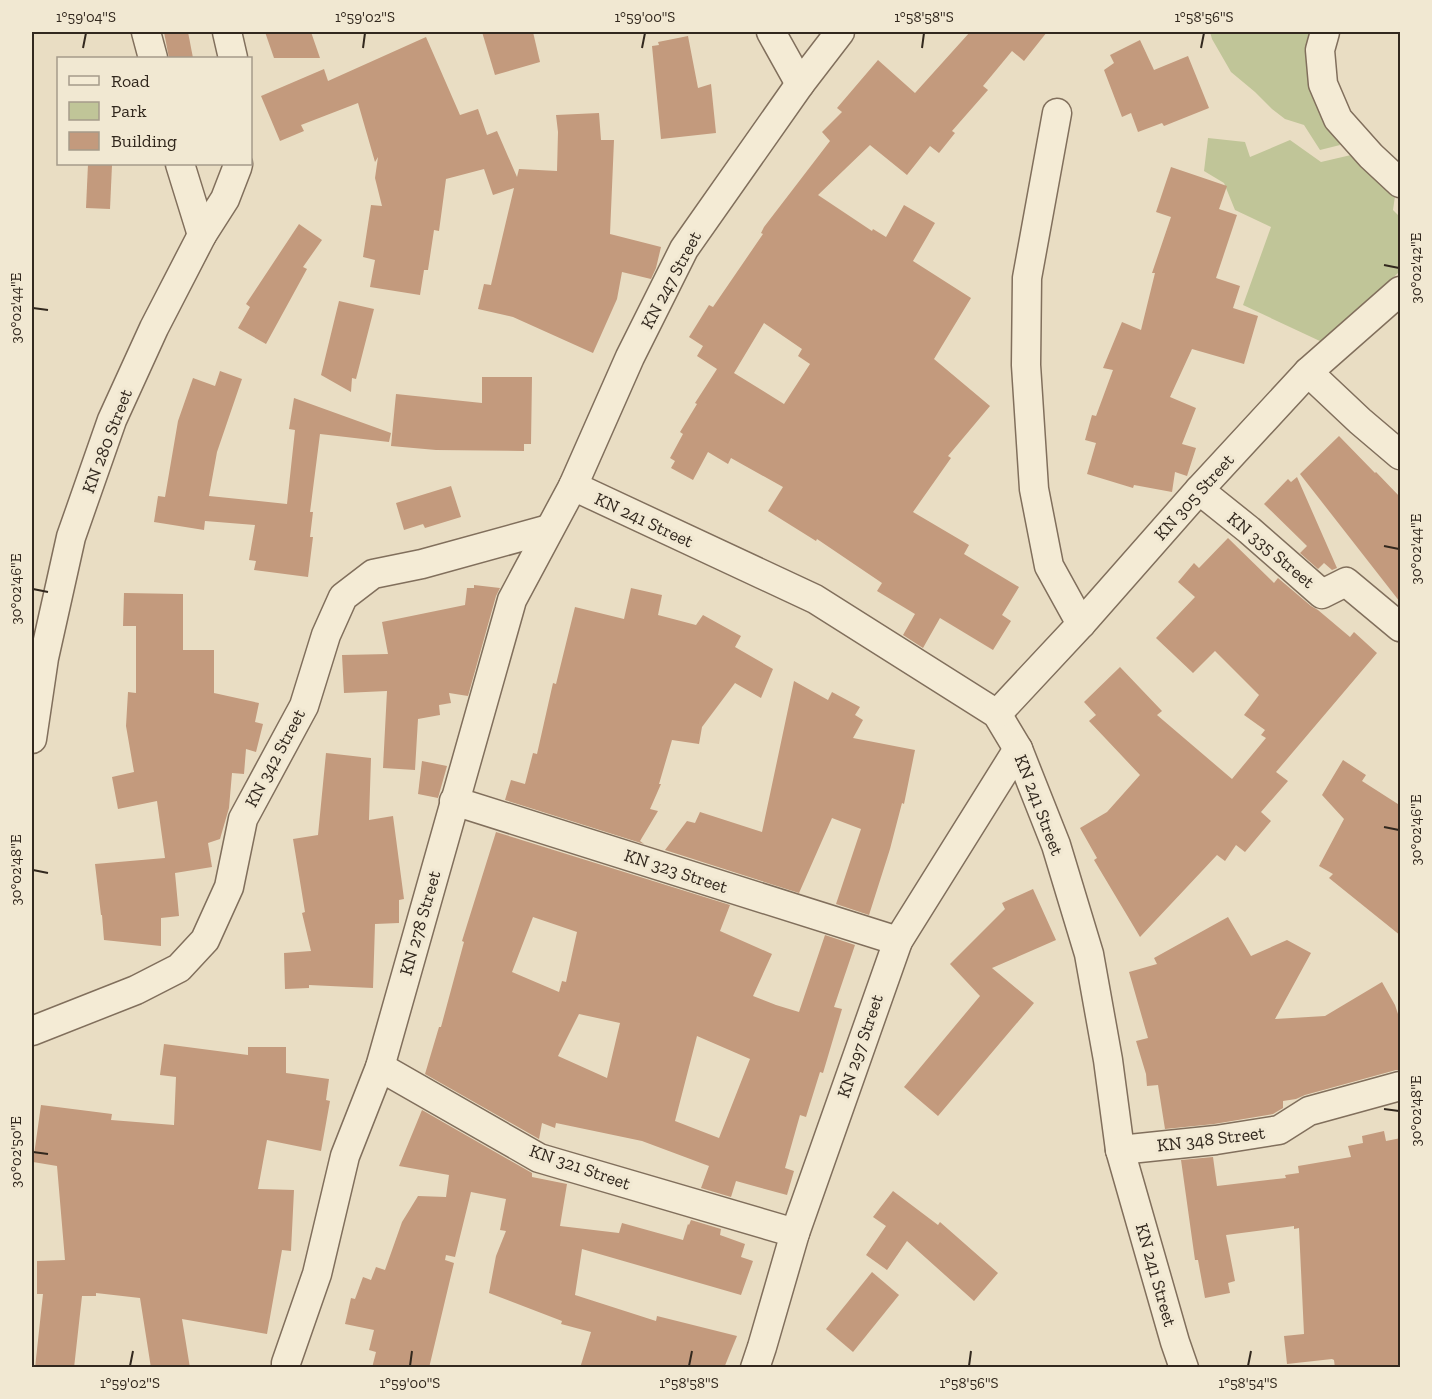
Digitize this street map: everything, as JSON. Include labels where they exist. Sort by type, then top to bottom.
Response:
[{"type":"street","points":[[146,32],[153,57]]},
{"type":"street","points":[[227,32],[233,57]]},
{"type":"street","points":[[771,32],[800,84]]},
{"type":"street","name":"KN 247 Street","points":[[573,486],[630,357],[684,249],[800,84],[840,32]]},
{"type":"street","points":[[1325,32],[1320,50],[1323,84],[1338,119],[1371,156],[1401,183]]},
{"type":"street","points":[[1057,113],[1027,278],[1026,365],[1034,489],[1049,566],[1081,624]]},
{"type":"street","points":[[180,165],[202,235]]},
{"type":"street","name":"KN 280 Street","points":[[32,739],[44,658],[71,537],[112,420],[154,328],[202,235],[225,199],[238,165]]},
{"type":"street","name":"KN 305 Street","points":[[998,714],[1308,372],[1401,291]]},
{"type":"street","points":[[1308,372],[1360,421],[1401,455]]},
{"type":"street","name":"KN 278 Street","points":[[290,1366],[317,1274],[345,1156],[380,1067],[512,600],[573,486]]},
{"type":"street","name":"KN 241 Street","points":[[573,486],[815,599],[998,714],[1018,749],[1056,845],[1089,954],[1108,1060],[1120,1150],[1174,1342],[1184,1368]]},
{"type":"street","name":"KN 335 Street","points":[[1199,490],[1322,594],[1346,582],[1401,627]]},
{"type":"street","name":"KN 342 Street","points":[[32,1031],[136,990],[179,968],[205,940],[229,887],[243,819],[303,706],[326,635],[343,597],[373,574],[422,564],[549,529]]},
{"type":"street","name":"KN 297 Street","points":[[755,1368],[795,1233],[897,941],[1018,749]]},
{"type":"street","name":"KN 323 Street","points":[[454,801],[897,941]]},
{"type":"street","name":"KN 321 Street","points":[[380,1067],[539,1158],[795,1233]]},
{"type":"street","name":"KN 348 Street","points":[[1120,1150],[1216,1140],[1279,1130],[1309,1111],[1401,1086]]},
{"type":"green space","points":[[1210,32],[1310,32],[1313,70],[1325,113],[1340,145],[1320,150],[1304,125],[1285,119],[1272,109],[1231,72]]},
{"type":"green space","points":[[1208,138],[1245,142],[1250,157],[1290,140],[1321,162],[1351,155],[1388,183],[1395,196],[1393,210],[1400,217],[1400,271],[1352,318],[1322,342],[1243,305],[1271,227],[1235,210],[1224,183],[1204,171]]},
{"type":"building","points":[[164,32],[188,32],[193,57],[169,57]]},
{"type":"building","points":[[265,32],[311,32],[320,58],[274,58]]},
{"type":"building","points":[[482,32],[533,32],[540,62],[495,75]]},
{"type":"building","points":[[970,32],[1047,32],[1024,61],[1012,51],[983,86],[988,90],[952,131],[955,133],[939,153],[930,146],[907,175],[870,145],[818,195],[872,231],[873,229],[886,237],[904,205],[935,223],[913,261],[971,298],[934,359],[990,406],[948,456],[951,458],[913,512],[969,545],[964,554],[1019,587],[1002,615],[1011,621],[993,650],[940,618],[923,648],[903,635],[915,614],[877,591],[882,583],[817,539],[816,541],[768,511],[783,487],[731,458],[728,464],[708,452],[693,480],[671,468],[675,461],[670,458],[683,434],[680,432],[717,369],[697,356],[703,346],[689,337],[709,305],[713,307],[763,234],[761,233],[764,227],[830,141],[822,132],[842,112],[837,108],[878,60],[915,93]],"holes":[[[764,323],[802,349],[798,356],[810,364],[784,404],[734,373]]]},
{"type":"building","points":[[688,36],[698,88],[711,84],[716,133],[661,139],[652,46],[659,45],[658,42]]},
{"type":"building","points":[[426,37],[460,115],[478,109],[487,135],[497,131],[517,177],[519,169],[557,171],[556,115],[599,113],[601,140],[614,140],[610,234],[661,247],[651,279],[622,272],[617,299],[593,353],[513,317],[478,309],[484,284],[491,285],[514,188],[493,195],[484,169],[446,179],[439,231],[434,230],[428,270],[424,270],[420,295],[370,287],[375,260],[363,257],[371,205],[382,206],[375,178],[378,157],[375,162],[358,103],[301,125],[304,131],[280,141],[261,96],[324,69],[328,81]]},
{"type":"building","points":[[1140,40],[1154,70],[1188,56],[1209,108],[1164,126],[1162,123],[1138,132],[1131,113],[1122,117],[1104,70],[1114,63],[1110,55]]},
{"type":"building","points":[[88,165],[112,165],[110,209],[86,208]]},
{"type":"building","points":[[1171,167],[1227,186],[1219,209],[1237,215],[1216,278],[1240,286],[1233,308],[1258,316],[1244,364],[1192,349],[1170,397],[1196,408],[1182,444],[1196,448],[1187,476],[1175,472],[1172,492],[1134,485],[1133,488],[1087,474],[1096,443],[1085,440],[1092,415],[1096,416],[1113,370],[1103,368],[1122,322],[1141,330],[1155,273],[1152,273],[1171,217],[1156,212]]},
{"type":"building","points":[[299,224],[322,240],[303,267],[307,269],[266,344],[238,328],[250,307],[246,304]]},
{"type":"building","points":[[339,301],[374,309],[356,379],[352,378],[351,392],[321,375]]},
{"type":"building","points":[[220,371],[242,379],[217,452],[209,496],[287,504],[295,430],[289,429],[294,398],[391,433],[389,442],[320,434],[310,512],[313,512],[310,537],[313,537],[308,577],[254,570],[256,561],[249,560],[255,525],[205,521],[204,530],[154,522],[158,496],[165,497],[178,421],[193,378],[215,386]]},
{"type":"building","points":[[482,377],[532,377],[531,444],[524,444],[524,451],[436,450],[391,446],[396,394],[482,403]]},
{"type":"building","points":[[1339,436],[1400,497],[1400,602],[1300,474]]},
{"type":"building","points":[[1297,477],[1337,568],[1332,570],[1324,563],[1318,569],[1300,553],[1307,546],[1264,504],[1288,479],[1291,482]]},
{"type":"building","points":[[451,486],[461,517],[425,528],[423,524],[404,530],[396,503]]},
{"type":"building","points":[[1228,538],[1274,583],[1278,578],[1350,637],[1354,632],[1377,653],[1276,772],[1288,781],[1261,812],[1271,821],[1245,852],[1236,845],[1225,861],[1217,855],[1140,937],[1094,860],[1097,858],[1080,828],[1107,812],[1140,775],[1089,721],[1096,715],[1084,702],[1120,667],[1162,711],[1157,715],[1232,779],[1266,738],[1261,735],[1265,730],[1244,715],[1259,695],[1215,651],[1193,673],[1156,638],[1195,597],[1178,582],[1194,563],[1199,568]]},
{"type":"building","points":[[474,585],[500,588],[468,696],[449,693],[451,703],[439,705],[440,715],[418,719],[415,770],[383,768],[387,691],[344,693],[342,655],[388,654],[382,622],[465,605],[467,588],[474,588]]},
{"type":"building","points":[[631,588],[662,595],[658,615],[696,625],[703,615],[741,636],[735,647],[773,669],[761,698],[735,683],[702,727],[699,744],[672,740],[659,784],[661,784],[650,809],[658,811],[640,841],[644,844],[505,800],[511,780],[525,784],[533,753],[537,754],[553,683],[556,684],[575,607],[624,619]]},
{"type":"building","points":[[124,593],[183,594],[183,650],[214,650],[214,693],[259,703],[255,722],[263,724],[256,752],[246,749],[244,774],[232,773],[229,808],[220,839],[208,843],[212,867],[175,873],[179,916],[161,918],[161,946],[104,940],[95,864],[165,858],[157,801],[118,809],[112,777],[134,772],[126,726],[128,692],[136,693],[136,626],[123,626]]},
{"type":"building","points":[[794,681],[828,700],[832,692],[860,707],[855,715],[863,720],[853,738],[915,750],[904,804],[902,803],[869,915],[836,904],[861,829],[832,818],[799,893],[665,850],[687,821],[695,823],[700,812],[762,832]]},
{"type":"building","points":[[326,753],[371,758],[369,820],[393,816],[404,899],[399,900],[399,923],[375,924],[373,988],[309,985],[309,988],[285,989],[284,953],[311,951],[302,913],[305,912],[293,839],[318,835]]},
{"type":"building","points":[[1343,760],[1366,775],[1362,781],[1401,806],[1401,936],[1329,878],[1333,874],[1319,866],[1344,819],[1322,795]]},
{"type":"building","points":[[422,761],[447,766],[438,798],[418,794]]},
{"type":"building","points":[[496,832],[730,905],[720,931],[772,954],[753,996],[776,1005],[799,1012],[825,935],[855,945],[834,1007],[842,1009],[823,1073],[820,1072],[806,1117],[800,1115],[785,1168],[794,1171],[787,1195],[736,1181],[731,1197],[701,1188],[709,1166],[642,1141],[556,1123],[555,1128],[542,1123],[539,1139],[425,1074],[439,1027],[441,1027],[464,942],[462,941]],"holes":[[[533,917],[577,932],[566,982],[562,981],[559,992],[512,972]],[[579,1014],[620,1023],[607,1078],[558,1056]],[[697,1036],[750,1059],[719,1138],[675,1121]]]},
{"type":"building","points":[[1033,889],[1056,940],[992,968],[1034,1003],[938,1116],[904,1087],[980,996],[950,964],[1005,909],[1002,903]]},
{"type":"building","points":[[1228,917],[1251,956],[1287,940],[1311,953],[1275,1019],[1325,1016],[1382,982],[1395,1005],[1401,1023],[1401,1070],[1283,1101],[1283,1108],[1273,1114],[1165,1129],[1158,1085],[1147,1086],[1146,1074],[1136,1041],[1148,1038],[1129,972],[1157,964],[1154,958]]},
{"type":"building","points":[[164,1044],[248,1055],[248,1047],[286,1047],[286,1073],[329,1079],[326,1100],[330,1101],[321,1151],[267,1140],[258,1189],[294,1190],[291,1251],[282,1250],[267,1334],[182,1319],[190,1368],[151,1368],[140,1298],[96,1293],[96,1296],[82,1296],[74,1368],[35,1368],[43,1294],[37,1294],[37,1261],[65,1260],[57,1166],[33,1162],[41,1105],[112,1114],[111,1120],[174,1125],[176,1077],[160,1075]]},
{"type":"building","points":[[422,1110],[532,1173],[532,1177],[567,1184],[560,1226],[619,1233],[622,1223],[683,1240],[691,1220],[721,1229],[720,1235],[745,1244],[741,1257],[753,1261],[741,1295],[582,1249],[575,1295],[656,1321],[657,1316],[737,1336],[724,1368],[580,1368],[591,1332],[561,1324],[562,1321],[489,1293],[496,1256],[506,1231],[500,1230],[506,1199],[471,1192],[455,1257],[446,1255],[445,1260],[454,1263],[429,1368],[372,1368],[376,1352],[369,1350],[374,1330],[345,1324],[351,1298],[355,1299],[363,1277],[371,1280],[376,1267],[385,1270],[402,1222],[418,1196],[446,1197],[449,1175],[399,1166]]},
{"type":"building","points":[[1384,1131],[1386,1141],[1401,1138],[1401,1368],[1335,1368],[1332,1359],[1287,1364],[1284,1336],[1304,1334],[1299,1228],[1294,1229],[1294,1226],[1226,1235],[1235,1281],[1228,1283],[1230,1293],[1205,1298],[1198,1260],[1195,1260],[1181,1160],[1213,1157],[1217,1186],[1286,1178],[1285,1175],[1299,1173],[1298,1166],[1351,1157],[1348,1146],[1363,1143],[1362,1136]]},
{"type":"building","points":[[893,1191],[938,1225],[940,1222],[998,1273],[974,1301],[907,1241],[887,1270],[866,1255],[886,1226],[873,1217]]},
{"type":"building","points":[[872,1272],[899,1295],[853,1352],[826,1329]]}]
